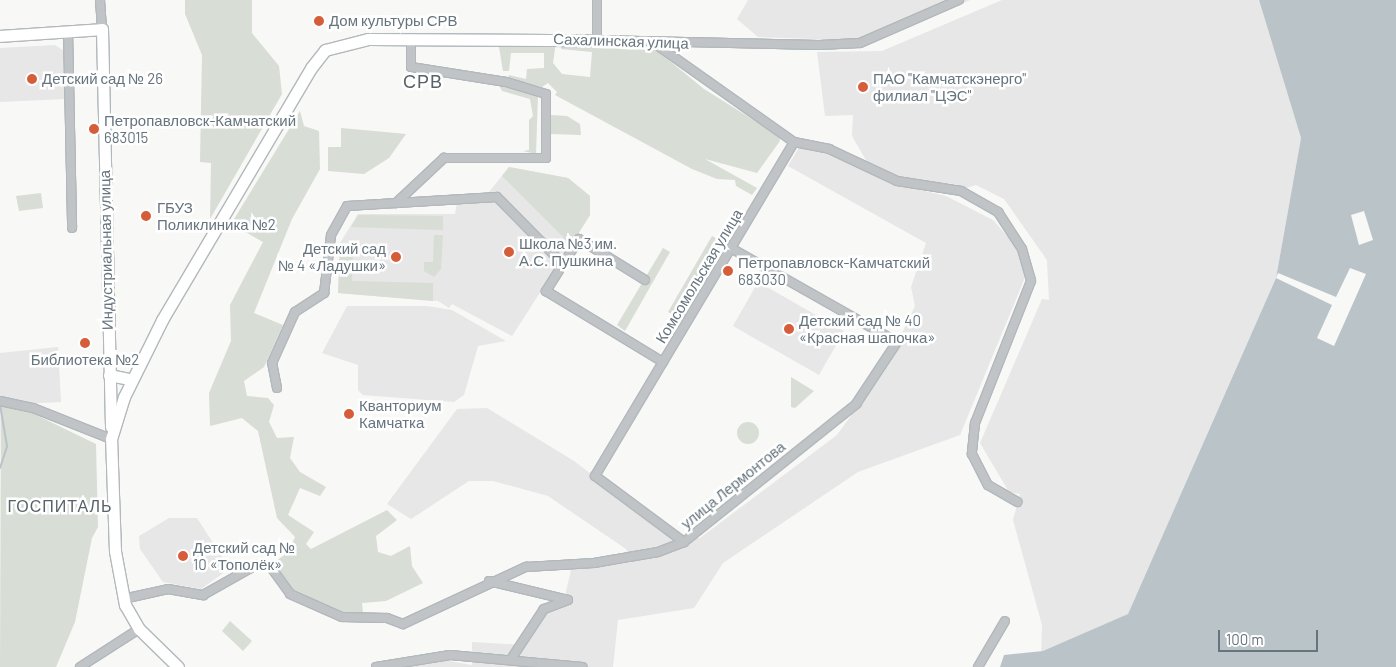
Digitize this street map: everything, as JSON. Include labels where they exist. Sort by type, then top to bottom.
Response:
[{"type":"street","name":"Индустриальная улица","points":[[100,0],[115,550],[123,599],[139,629],[178,667]]},
{"type":"street","points":[[597,0],[597,40]]},
{"type":"street","name":"Сахалинская улица","points":[[111,439],[133,375],[162,320],[298,91],[325,50],[368,39],[411,38],[597,40],[654,43],[860,43],[959,0]]},
{"type":"street","points":[[0,36],[102,29]]},
{"type":"street","points":[[68,31],[72,228]]},
{"type":"street","points":[[396,203],[444,158],[546,158],[546,94],[506,82],[411,67],[411,38]]},
{"type":"street","points":[[654,43],[794,142],[829,149],[897,181],[961,191],[998,212],[1022,249],[1031,281],[975,423],[972,454],[988,485],[1018,502]]},
{"type":"street","name":"Комсомольская улица","points":[[684,542],[596,476],[794,142]]},
{"type":"street","points":[[277,388],[272,363],[295,312],[324,293],[332,236],[347,206],[497,197],[563,264]]},
{"type":"street","points":[[645,280],[579,239],[546,292],[663,362]]},
{"type":"street","name":"улица Лермонтова","points":[[123,599],[168,589],[203,595],[256,565],[270,566],[290,594],[342,617],[388,618],[403,624],[461,600],[490,581],[526,567],[594,563],[658,552],[684,542],[856,404],[897,342],[731,248]]},
{"type":"street","points":[[109,376],[133,375]]},
{"type":"street","points":[[110,399],[133,375]]},
{"type":"street","points":[[110,399],[124,397]]},
{"type":"street","points":[[3,401],[111,439]]},
{"type":"street","points":[[490,581],[568,600],[544,609],[511,659]]},
{"type":"street","points":[[978,667],[1005,620]]},
{"type":"street","points":[[80,667],[139,629]]},
{"type":"street","points":[[376,667],[450,655],[511,659],[582,667]]},
{"type":"shaded area","points":[[185,0],[252,0],[252,33],[279,66],[282,94],[210,219],[211,163],[200,162],[202,55],[185,14]]},
{"type":"shaded area","points":[[748,0],[970,0],[877,41],[758,37],[737,19]]},
{"type":"shaded area","points":[[1002,0],[1259,0],[1301,138],[1276,278],[1128,614],[1041,658],[1042,625],[1013,520],[1020,494],[1009,492],[980,443],[1042,299],[1049,300],[1047,260],[1004,199],[976,185],[963,189],[955,184],[902,180],[867,162],[852,136],[853,115],[825,116],[817,52],[882,51]]},
{"type":"shaded area","points":[[1259,0],[1396,0],[1396,667],[1000,667],[1004,655],[1043,651],[1128,614],[1276,278],[1301,138]]},
{"type":"shaded area","points":[[498,41],[556,42],[553,63],[562,74],[590,77],[592,52],[561,49],[561,45],[655,49],[704,89],[779,136],[780,141],[757,173],[705,159],[757,188],[752,195],[736,186],[735,180],[717,179],[692,169],[555,95],[557,92],[548,83],[542,87],[508,80],[509,75],[526,79],[527,69],[544,68],[544,53],[511,53],[509,71],[503,71]]},
{"type":"shaded area","name":"Детский сад № 26","points":[[55,45],[64,51],[65,99],[0,102],[0,48]]},
{"type":"shaded area","points":[[498,83],[538,94],[536,154],[523,151],[529,150],[529,120],[533,116],[530,99],[502,91]]},
{"type":"shaded area","points":[[300,111],[304,126],[319,131],[320,169],[292,219],[254,313],[283,325],[264,367],[244,381],[247,396],[268,398],[274,405],[269,422],[277,438],[294,437],[290,458],[300,472],[326,487],[320,496],[300,488],[288,515],[314,532],[306,544],[311,549],[387,510],[397,520],[376,536],[378,552],[391,556],[410,546],[412,566],[423,583],[386,601],[362,603],[363,613],[343,612],[292,589],[274,563],[289,551],[295,537],[277,518],[258,431],[242,418],[210,426],[209,393],[231,341],[230,305],[263,242],[231,224]]},
{"type":"shaded area","points":[[551,115],[567,116],[580,124],[581,135],[551,134]]},
{"type":"shaded area","points":[[341,128],[406,134],[389,158],[364,174],[328,171],[328,147],[341,147]]},
{"type":"shaded area","points":[[800,146],[828,150],[895,184],[946,196],[993,220],[1018,248],[1026,275],[960,435],[858,472],[723,563],[694,608],[618,620],[613,667],[397,667],[444,660],[472,665],[472,642],[524,645],[553,601],[565,596],[572,566],[628,555],[626,549],[548,496],[493,481],[469,481],[411,519],[387,504],[457,409],[487,408],[574,461],[677,539],[700,538],[837,435],[886,367],[915,306],[911,287],[926,243],[788,166]]},
{"type":"shaded area","name":"Школа №3 им. А.С. Пушкина","points":[[509,167],[568,178],[590,196],[590,215],[512,336],[452,304],[449,308],[438,301],[338,293],[340,243],[358,214],[455,214],[458,197],[489,192]]},
{"type":"shaded area","points":[[509,167],[568,178],[590,196],[590,215],[571,245],[502,176]]},
{"type":"shaded area","points":[[41,193],[43,208],[19,211],[16,196]]},
{"type":"shaded area","points":[[358,215],[443,216],[443,230],[351,227]]},
{"type":"shaded area","points":[[434,235],[443,235],[441,269],[434,277],[424,271],[424,262],[433,262]]},
{"type":"shaded area","points":[[712,236],[723,242],[680,319],[668,312]]},
{"type":"shaded area","points":[[340,247],[353,247],[352,281],[433,283],[433,301],[338,293]]},
{"type":"shaded area","points":[[663,248],[670,252],[625,331],[617,325]]},
{"type":"shaded area","name":"Детский сад № 40 «Красная шапочка»","points":[[758,282],[844,331],[819,375],[733,326]]},
{"type":"shaded area","points":[[347,306],[427,306],[452,310],[506,341],[478,346],[464,395],[454,402],[363,395],[358,390],[358,365],[322,353]]},
{"type":"shaded area","points":[[58,347],[61,402],[1,405],[0,452],[0,353]]},
{"type":"shaded area","points":[[791,377],[814,391],[795,408],[791,407]]},
{"type":"shaded area","points":[[1,405],[30,412],[96,444],[98,527],[92,538],[75,622],[56,667],[0,667]]},
{"type":"shaded area","points":[[748,422],[758,429],[759,433],[752,443],[748,444],[738,437],[737,433],[744,423]]},
{"type":"shaded area","name":"Детский сад № 10 «Тополёк»","points":[[169,518],[197,518],[226,563],[222,574],[201,589],[163,582],[140,549],[139,536]]},
{"type":"shaded area","points":[[230,621],[252,641],[243,651],[222,631]]},
{"type":"pier","points":[[1364,211],[1373,240],[1359,245],[1351,215]]},
{"type":"pier","points":[[1350,268],[1366,274],[1334,346],[1317,338],[1332,305],[1276,278],[1278,273],[1336,297]]},
{"type":"waterway","points":[[0,404],[7,446],[0,468]]},
{"type":"place","name":"Дом культуры СРВ","points":[[319,21]]},
{"type":"place","name":"Детский сад № 26","points":[[32,79]]},
{"type":"place","name":"ПАО \"Камчатскэнерго\" филиал \"ЦЭС\"","points":[[863,87]]},
{"type":"place","name":"Петропавловск-Камчатский 683015","points":[[94,129]]},
{"type":"place","name":"ГБУЗ Поликлиника №2","points":[[146,216]]},
{"type":"place","name":"Школа №3 им. А.С. Пушкина","points":[[509,252]]},
{"type":"place","name":"Детский сад № 4 «Ладушки»","points":[[396,257]]},
{"type":"place","name":"Петропавловск-Камчатский 683030","points":[[728,271]]},
{"type":"place","name":"Детский сад № 40 «Красная шапочка»","points":[[789,329]]},
{"type":"place","name":"Библиотека №2","points":[[85,343]]},
{"type":"place","name":"Кванториум Камчатка","points":[[349,414]]},
{"type":"place","name":"Детский сад № 10 «Тополёк»","points":[[183,556]]},
{"type":"district","name":"СРВ","points":[[423,81]]},
{"type":"district","name":"ГОСПИТАЛЬ","points":[[60,506]]}]
